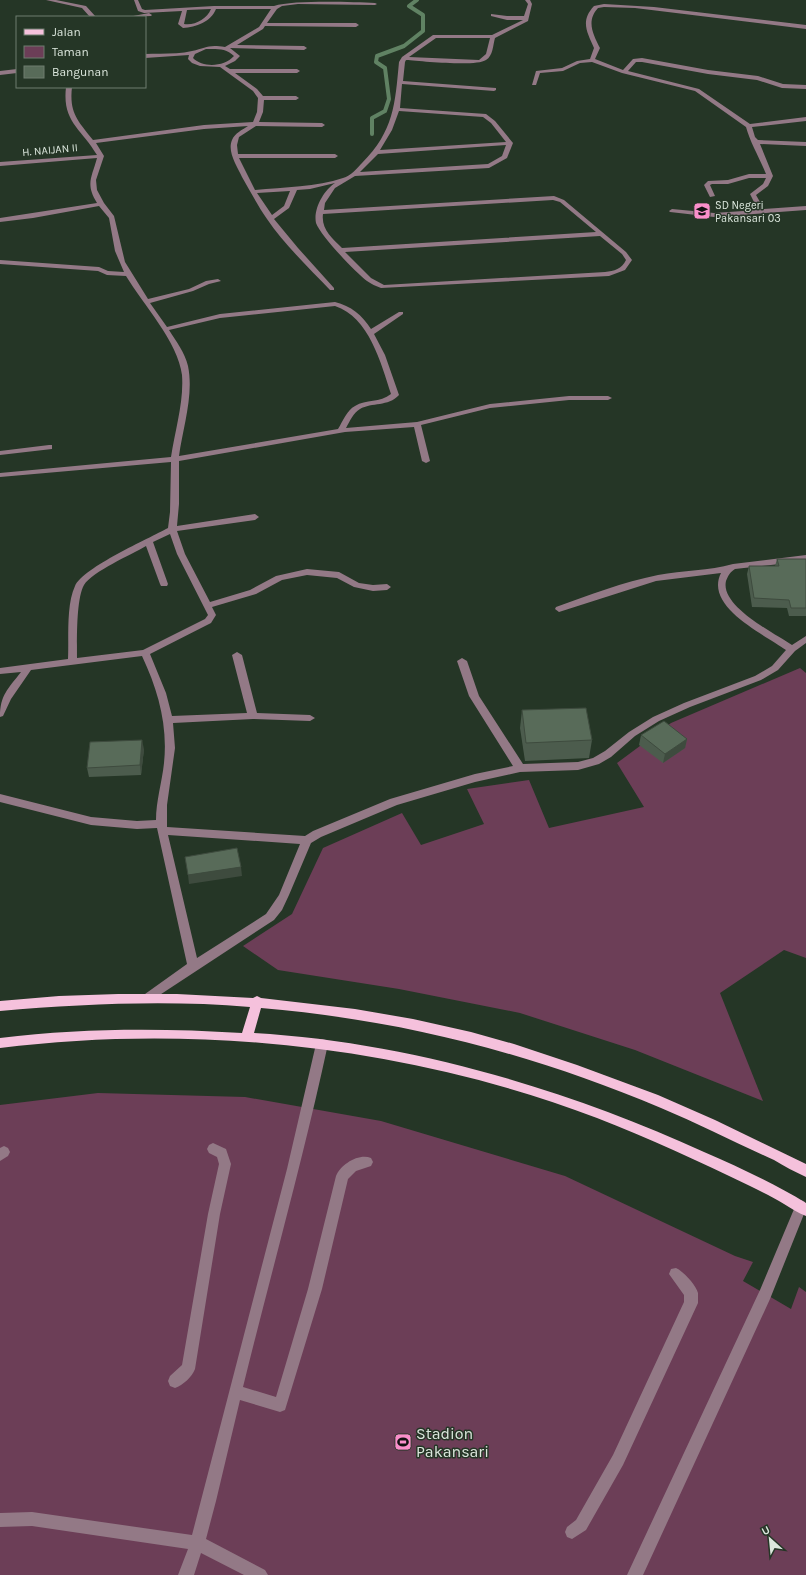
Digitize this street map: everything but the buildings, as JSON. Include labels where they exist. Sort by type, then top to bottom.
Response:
[{"type":"main road","points":[[0,1006],[50,1000],[149,997],[257,1001],[364,1015],[456,1034],[579,1070],[688,1112],[806,1171]]},
{"type":"main road","points":[[247,1036],[257,1001]]},
{"type":"main road","points":[[0,1043],[31,1039],[140,1033],[247,1036],[322,1044],[414,1060],[497,1080],[597,1112],[690,1151],[803,1208]]},
{"type":"street","points":[[48,0],[84,7],[92,16]]},
{"type":"street","points":[[136,0],[140,10],[144,12],[214,7],[275,8],[281,5],[298,3],[375,4]]},
{"type":"street","points":[[219,0],[224,7]]},
{"type":"street","points":[[321,212],[554,198],[562,202],[602,234],[627,257],[629,260],[627,266],[617,272],[605,274],[383,287],[369,279],[340,250],[322,228],[319,220],[322,203],[326,196],[333,187],[351,176],[376,152],[389,130],[397,110],[402,62],[404,58],[436,36],[493,37],[524,22],[527,18],[530,4],[527,0]]},
{"type":"street","points":[[592,60],[597,48],[587,23],[588,16],[596,7],[600,5],[613,4],[655,7],[718,17],[806,27]]},
{"type":"street","points":[[186,8],[181,24],[187,26],[208,18],[214,7]]},
{"type":"street","points":[[229,47],[265,24],[275,8]]},
{"type":"street","points":[[139,16],[172,12]]},
{"type":"street","points":[[493,16],[527,18]]},
{"type":"street","points":[[265,24],[356,25]]},
{"type":"street","points":[[404,58],[478,62],[486,59],[493,37]]},
{"type":"street","points":[[193,53],[190,58],[194,62],[209,65],[221,64],[231,62],[237,56],[229,47]]},
{"type":"street","points":[[146,56],[193,53],[205,48],[304,48]]},
{"type":"street","points":[[534,84],[538,72],[563,69],[579,62],[592,60],[624,72],[697,90],[749,126],[770,176],[766,185],[753,194],[762,212]]},
{"type":"street","points":[[624,72],[635,60],[642,60],[708,72],[758,78],[782,86],[806,87]]},
{"type":"street","points":[[221,64],[255,90],[261,98],[259,115],[255,124],[245,129],[237,137],[234,143],[235,156],[253,192],[270,219],[291,245],[332,289]]},
{"type":"street","points":[[0,72],[16,71]]},
{"type":"street","points":[[230,71],[297,71]]},
{"type":"street","points":[[400,82],[494,89]]},
{"type":"street","points":[[0,670],[28,668],[144,653],[208,621],[212,616],[181,554],[172,529],[174,519],[175,460],[185,385],[184,367],[180,354],[122,262],[116,245],[111,217],[92,186],[92,179],[101,156],[92,142],[73,121],[67,96],[69,88]]},
{"type":"street","points":[[261,98],[296,98]]},
{"type":"street","points":[[397,110],[484,115],[490,119],[510,143]]},
{"type":"street","points":[[749,126],[806,120]]},
{"type":"street","points":[[92,142],[204,127],[255,124],[322,124]]},
{"type":"street","points":[[756,142],[806,144]]},
{"type":"street","points":[[376,152],[510,143]]},
{"type":"street","points":[[253,192],[310,187],[351,176],[489,166],[505,157],[510,143]]},
{"type":"street","name":"H. NAIJAN II","points":[[0,164],[101,156]]},
{"type":"street","points":[[235,156],[335,156]]},
{"type":"street","points":[[712,196],[707,185],[710,182],[728,182],[749,176],[770,176]]},
{"type":"street","points":[[270,219],[286,207],[294,189]]},
{"type":"street","points":[[0,220],[46,214],[102,204]]},
{"type":"street","points":[[672,211],[714,214],[806,208]]},
{"type":"street","points":[[340,250],[602,234]]},
{"type":"street","points":[[0,262],[99,269],[107,273],[129,274]]},
{"type":"street","points":[[146,302],[191,290],[208,282],[218,281]]},
{"type":"street","points":[[165,329],[226,315],[335,304],[346,306],[362,322],[370,333],[395,395],[388,401],[354,410],[341,430]]},
{"type":"street","points":[[370,333],[401,313]]},
{"type":"street","points":[[0,475],[143,464],[175,460],[341,430],[417,424],[502,404],[569,398],[608,398]]},
{"type":"street","points":[[417,424],[426,461]]},
{"type":"street","points":[[0,453],[49,447]]},
{"type":"street","points":[[72,662],[76,598],[79,587],[85,579],[94,572],[172,529],[255,517]]},
{"type":"street","points":[[149,542],[164,584]]},
{"type":"street","points":[[559,609],[657,578],[681,574],[726,570],[733,567],[806,558]]},
{"type":"street","points":[[726,570],[721,585],[721,592],[725,600],[790,651]]},
{"type":"street","points":[[208,606],[253,592],[279,578],[307,572],[339,575],[357,586],[373,588],[387,587]]},
{"type":"street","points":[[0,798],[91,821],[307,840],[317,834],[394,802],[454,784],[520,768],[578,766],[596,761],[608,754],[632,734],[656,719],[744,685],[775,668],[790,651],[806,639]]},
{"type":"street","points":[[144,653],[155,674],[164,697],[168,720],[170,749],[162,806],[162,827],[193,966]]},
{"type":"street","points":[[237,655],[253,716]]},
{"type":"street","points":[[462,661],[474,696],[520,768]]},
{"type":"street","points":[[0,714],[6,698],[28,668]]},
{"type":"street","points":[[168,720],[253,716],[310,718]]},
{"type":"street","points":[[149,997],[193,966],[270,917],[278,907],[284,895],[307,840]]},
{"type":"street","points":[[186,1575],[198,1543],[235,1392],[309,1108],[322,1044]]},
{"type":"street","points":[[175,1381],[188,1369],[214,1214],[226,1164],[222,1153],[213,1149]]},
{"type":"street","points":[[235,1392],[280,1405],[315,1289],[342,1176],[352,1166],[367,1162]]},
{"type":"street","points":[[635,1575],[765,1294],[803,1208]]},
{"type":"street","points":[[572,1532],[581,1525],[618,1460],[692,1303],[691,1293],[676,1274]]},
{"type":"street","points":[[0,1520],[32,1519],[198,1543],[260,1575]]},
{"type":"green space","points":[[800,668],[806,673],[806,958],[784,950],[720,993],[763,1101],[635,1050],[520,1013],[399,989],[278,970],[243,946],[292,914],[323,848],[402,813],[421,845],[484,824],[467,789],[529,780],[549,828],[644,807],[617,763],[671,723]]},
{"type":"green space","name":"Stadion Pakansari","points":[[98,1093],[245,1097],[381,1121],[565,1176],[735,1256],[753,1262],[743,1281],[791,1309],[799,1287],[806,1292],[806,1575],[0,1575],[0,1105]]},
{"type":"waterway","points":[[372,134],[372,118],[385,111],[389,99],[385,68],[376,62],[377,56],[404,46],[423,31],[423,15],[409,6],[417,0]]},
{"type":"place","name":"SD Negeri Pakansari 03","points":[[702,211]]},
{"type":"place","name":"Stadion Pakansari","points":[[403,1442]]}]
